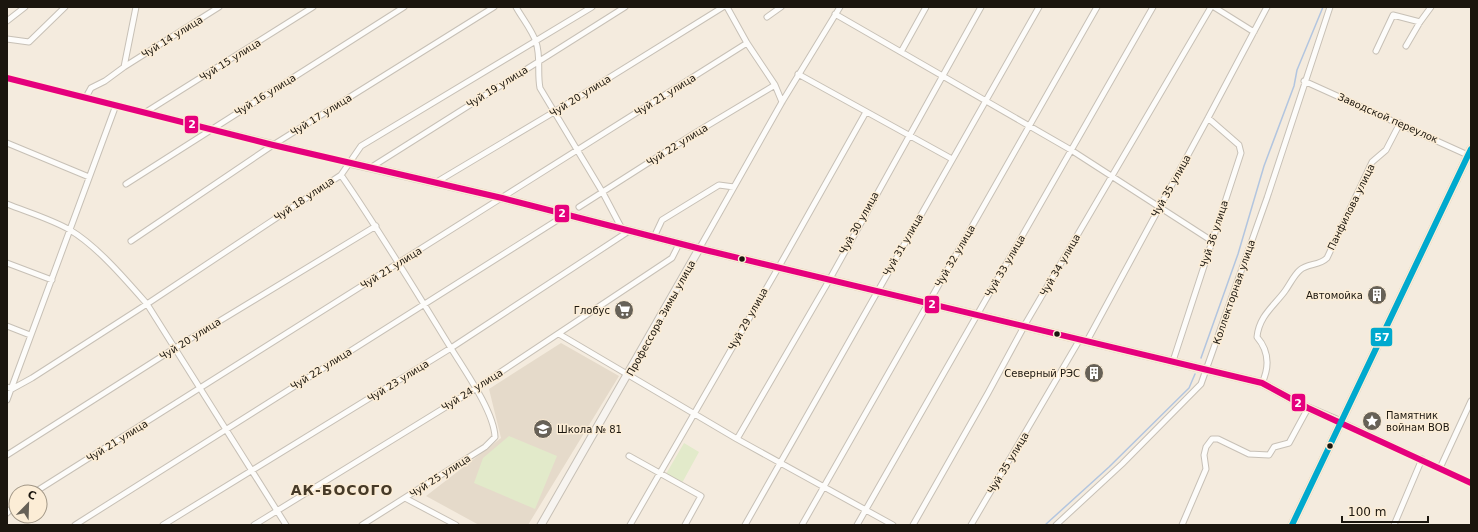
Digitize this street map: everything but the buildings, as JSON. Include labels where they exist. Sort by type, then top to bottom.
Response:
[{"type":"street","points":[[7,22],[25,7]]},
{"type":"street","points":[[7,39],[29,42],[65,7]]},
{"type":"street","points":[[124,67],[136,7]]},
{"type":"street","name":"Чуй 14 улица","points":[[86,97],[91,88],[105,81],[124,67],[220,7]]},
{"type":"street","name":"Чуй 15 улица","points":[[146,112],[314,7]]},
{"type":"street","name":"Чуй 16 улица","points":[[126,184],[210,129],[404,7]]},
{"type":"street","name":"Чуй 17 улица","points":[[131,240],[273,145],[494,7]]},
{"type":"street","points":[[516,7],[536,42],[539,60],[537,76],[540,88],[626,230]]},
{"type":"street","name":"Чуй 18 улица","points":[[9,388],[32,378],[147,304],[341,174],[361,146],[592,7]]},
{"type":"street","name":"Чуй 19 улица","points":[[370,168],[625,7]]},
{"type":"street","name":"Чуй 20 улица","points":[[435,183],[554,112],[723,7]]},
{"type":"street","points":[[727,7],[747,43],[775,85],[782,102]]},
{"type":"street","points":[[767,17],[781,7]]},
{"type":"street","name":"Профессора Зимы улица","points":[[544,524],[798,74],[840,7]]},
{"type":"street","points":[[901,52],[926,7]]},
{"type":"street","name":"Чуй 30 улица","points":[[737,439],[829,280],[981,7]]},
{"type":"street","name":"Чуй 31 улица","points":[[745,525],[1039,7]]},
{"type":"street","name":"Чуй 32 улица","points":[[802,525],[1097,7]]},
{"type":"street","name":"Чуй 33 улица","points":[[857,525],[1153,7]]},
{"type":"street","points":[[1213,7],[1254,32]]},
{"type":"street","name":"Чуй 34 улица","points":[[913,525],[1111,176],[1213,7]]},
{"type":"street","name":"Чуй 35 улица","points":[[971,525],[1083,340],[1159,208],[1267,7]]},
{"type":"street","name":"Коллекторная улица","points":[[1056,525],[1122,464],[1201,384],[1267,198],[1304,81],[1330,7]]},
{"type":"street","points":[[1406,46],[1431,7]]},
{"type":"street","points":[[835,14],[1071,150],[1212,241]]},
{"type":"street","points":[[1376,51],[1393,15],[1420,22]]},
{"type":"street","name":"Чуй 21 улица","points":[[48,484],[399,264],[747,43]]},
{"type":"street","points":[[798,74],[952,159]]},
{"type":"street","points":[[7,78],[273,145],[567,214],[777,268],[877,290],[1262,383],[1308,408],[1471,483]]},
{"type":"street","name":"Заводской переулок","points":[[1304,81],[1470,154]]},
{"type":"street","name":"Чуй 22 улица","points":[[580,207],[695,133],[775,85]]},
{"type":"street","points":[[7,400],[9,388],[52,280],[116,105]]},
{"type":"street","name":"Чуй 29 улица","points":[[630,525],[695,414],[866,112]]},
{"type":"street","name":"Чуй 36 улица","points":[[1173,361],[1241,148],[1208,118]]},
{"type":"street","name":"Панфилова улица","points":[[1262,383],[1266,371],[1268,356],[1265,345],[1257,337],[1258,327],[1268,310],[1284,292],[1300,270],[1322,263],[1327,258],[1372,162],[1386,150],[1400,123]]},
{"type":"street","points":[[7,143],[89,177]]},
{"type":"street","points":[[1292,525],[1470,154]]},
{"type":"street","points":[[341,174],[376,226],[475,389]]},
{"type":"street","points":[[654,237],[662,220],[718,185],[734,187]]},
{"type":"street","points":[[7,204],[70,230],[115,269],[147,304],[286,525]]},
{"type":"street","name":"Чуй 22 улица","points":[[75,525],[567,214]]},
{"type":"street","name":"Чуй 20 улица","points":[[7,455],[175,348],[376,226]]},
{"type":"street","name":"Чуй 23 улица","points":[[162,525],[451,348],[626,230]]},
{"type":"street","name":"Чуй 24 улица","points":[[254,525],[475,389],[559,334],[672,258],[679,244]]},
{"type":"street","points":[[7,263],[52,280]]},
{"type":"street","points":[[7,326],[30,335]]},
{"type":"street","points":[[559,334],[737,439],[824,485],[893,525]]},
{"type":"street","name":"Чуй 25 улица","points":[[362,525],[485,447],[495,437],[495,427],[475,389]]},
{"type":"street","points":[[1440,468],[1471,401]]},
{"type":"street","points":[[1182,525],[1206,469],[1204,455],[1206,447],[1212,440],[1218,439],[1249,454],[1269,455],[1274,447],[1289,443],[1308,408]]},
{"type":"street","points":[[629,456],[701,496],[685,525]]},
{"type":"street","points":[[1394,525],[1422,460]]},
{"type":"street","points":[[405,498],[456,525]]},
{"type":"shaded area","name":"Школа № 81","points":[[561,343],[619,376],[528,525],[479,525],[426,496],[501,438],[489,389]]},
{"type":"green space","points":[[509,436],[557,456],[535,509],[474,483],[483,458]]},
{"type":"green space","points":[[684,443],[699,452],[682,483],[666,474]]},
{"type":"waterway","points":[[1201,358],[1238,254],[1264,166],[1294,86],[1297,70],[1323,7]]},
{"type":"waterway","points":[[1045,525],[1109,467],[1189,388],[1195,374]]},
{"type":"transit line","name":"2","points":[[7,78],[273,145],[502,198],[705,250],[1262,383],[1308,408],[1471,483]]},
{"type":"transit line","name":"57","points":[[1292,525],[1471,149]]},
{"type":"place","name":"Автомойка","points":[[1377,295]]},
{"type":"place","name":"Глобус","points":[[624,310]]},
{"type":"place","name":"Северный РЭС","points":[[1094,373]]},
{"type":"place","name":"Памятник войнам ВОВ","points":[[1372,421]]},
{"type":"place","name":"Школа № 81","points":[[543,429]]},
{"type":"district","name":"АК-БОСОГО","points":[[342,490]]}]
